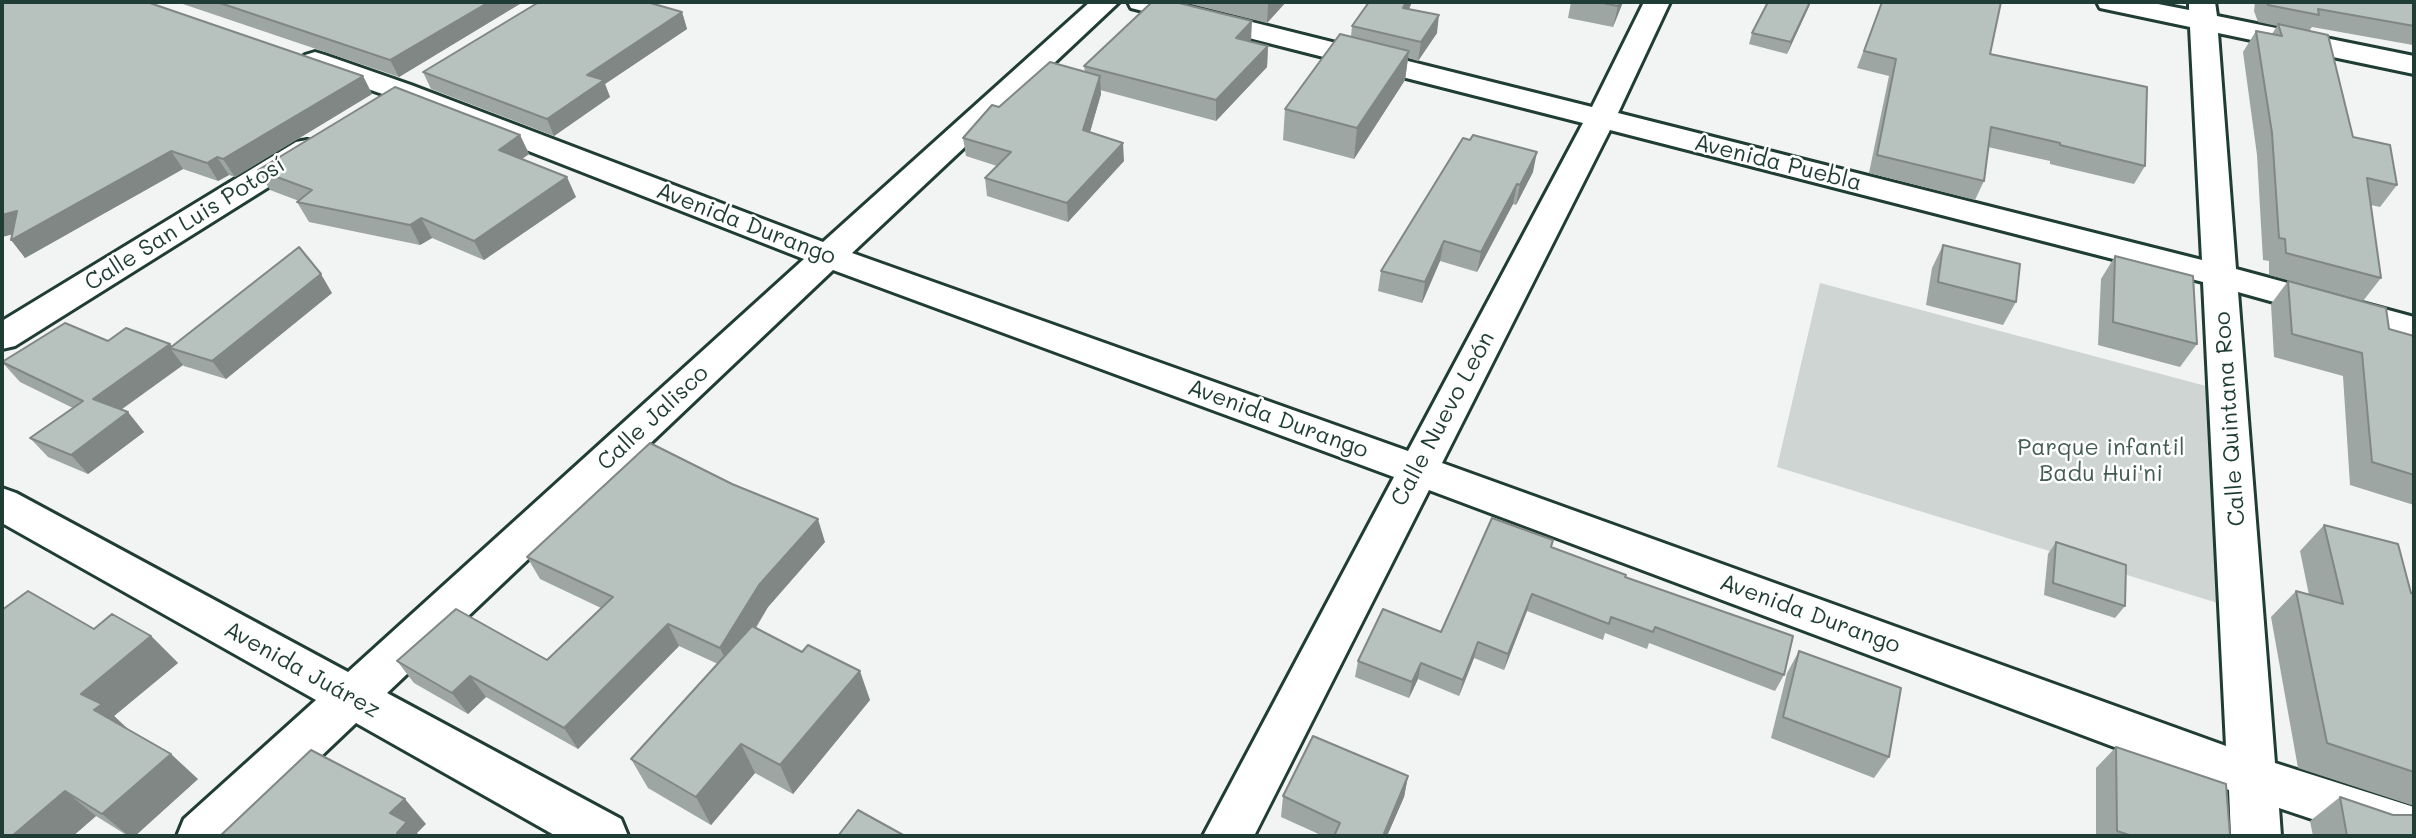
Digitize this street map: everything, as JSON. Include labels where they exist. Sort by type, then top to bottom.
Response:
[{"type":"street","name":"Calle Jalisco","points":[[202,836],[1106,2]]},
{"type":"street","name":"Avenida Puebla","points":[[1141,2],[2219,275],[2414,329]]},
{"type":"street","name":"Calle Nuevo León","points":[[1228,836],[1416,469],[1601,118],[1657,2]]},
{"type":"street","points":[[2110,2],[2202,11],[2414,65]]},
{"type":"street","name":"Calle Quintana Roo","points":[[2202,11],[2256,836]]},
{"type":"street","name":"Avenida Durango","points":[[285,51],[401,91],[828,256],[1416,469],[2254,778],[2414,830]]},
{"type":"street","points":[[365,113],[434,70]]},
{"type":"street","name":"Calle San Luis Potosí","points":[[2,337],[330,134]]},
{"type":"street","name":"Avenida Juárez","points":[[2,504],[603,836]]},
{"type":"green space","name":"Parque infantil Badu Hui'ni","points":[[1820,283],[2206,386],[2221,604],[1777,467]]},
{"type":"building","points":[[2,2],[147,2],[363,76],[223,159],[217,157],[207,163],[171,151],[11,240],[17,211],[2,215]]},
{"type":"building","points":[[217,2],[489,2],[390,60]]},
{"type":"building","points":[[539,2],[647,2],[682,12],[587,75],[604,80],[547,119],[423,72]]},
{"type":"building","points":[[1152,2],[1175,2],[1252,21],[1236,38],[1268,46],[1216,100],[1084,66]]},
{"type":"building","points":[[1369,2],[1406,2],[1403,8],[1439,15],[1421,42],[1352,26]]},
{"type":"building","points":[[1598,2],[1619,2],[1618,6]]},
{"type":"building","points":[[1768,2],[1810,2],[1791,42],[1752,33]]},
{"type":"building","points":[[1882,2],[2001,2],[1990,54],[2147,87],[2145,166],[1991,127],[1984,181],[1877,155],[1896,59],[1864,51]]},
{"type":"building","points":[[2267,2],[2414,2],[2414,26],[2318,9],[2319,15],[2268,5]]},
{"type":"building","points":[[2278,24],[2328,35],[2353,137],[2390,145],[2397,185],[2367,178],[2381,278],[2286,253],[2285,239],[2279,238],[2272,133],[2256,31],[2282,36]]},
{"type":"building","points":[[1340,34],[1409,51],[1357,128],[1285,109]]},
{"type":"building","points":[[1050,62],[1100,76],[1083,130],[1123,143],[1067,203],[985,178],[1011,152],[963,138],[992,105],[999,107]]},
{"type":"building","points":[[395,87],[520,135],[499,150],[567,177],[474,241],[421,218],[410,225],[297,202],[312,190],[258,170]]},
{"type":"building","points":[[1473,135],[1537,152],[1481,252],[1444,241],[1425,282],[1381,271],[1463,138],[1470,140]]},
{"type":"building","points":[[1943,245],[2020,264],[2016,302],[1938,282]]},
{"type":"building","points":[[299,247],[321,274],[212,361],[170,348]]},
{"type":"building","points":[[2115,256],[2193,276],[2197,344],[2113,322]]},
{"type":"building","points":[[2288,281],[2386,308],[2389,329],[2414,336],[2414,475],[2372,462],[2362,353],[2292,334]]},
{"type":"building","points":[[65,323],[108,341],[126,328],[170,344],[93,399],[128,412],[71,455],[30,438],[83,401],[2,362]]},
{"type":"building","points":[[650,443],[732,484],[818,519],[759,585],[720,648],[668,624],[564,728],[470,676],[452,693],[397,661],[456,609],[547,660],[613,597],[527,557]]},
{"type":"building","points":[[1492,518],[1553,540],[1551,547],[1626,575],[1625,577],[1793,636],[1784,675],[1655,627],[1653,632],[1611,617],[1609,624],[1532,594],[1508,654],[1478,642],[1463,680],[1421,663],[1412,682],[1358,661],[1383,609],[1441,632]]},
{"type":"building","points":[[2324,525],[2398,544],[2411,593],[2414,594],[2414,772],[2327,743],[2296,591],[2343,604]]},
{"type":"building","points":[[2056,542],[2126,565],[2125,606],[2053,583]]},
{"type":"building","points":[[28,591],[94,629],[112,614],[151,636],[81,694],[102,704],[94,710],[171,754],[102,814],[65,791],[12,836],[2,836],[2,610]]},
{"type":"building","points":[[752,626],[802,652],[808,645],[860,671],[780,765],[741,744],[696,797],[631,759]]},
{"type":"building","points":[[1799,651],[1901,688],[1889,757],[1783,717]]},
{"type":"building","points":[[1313,736],[1408,776],[1383,836],[1334,836],[1340,823],[1283,796]]},
{"type":"building","points":[[2116,747],[2226,784],[2230,836],[2132,836],[2117,831]]},
{"type":"building","points":[[311,750],[405,799],[390,813],[407,822],[397,833],[404,836],[220,836]]},
{"type":"building","points":[[2340,797],[2393,815],[2414,815],[2414,836],[2347,836]]},
{"type":"building","points":[[858,810],[905,836],[838,836]]}]
